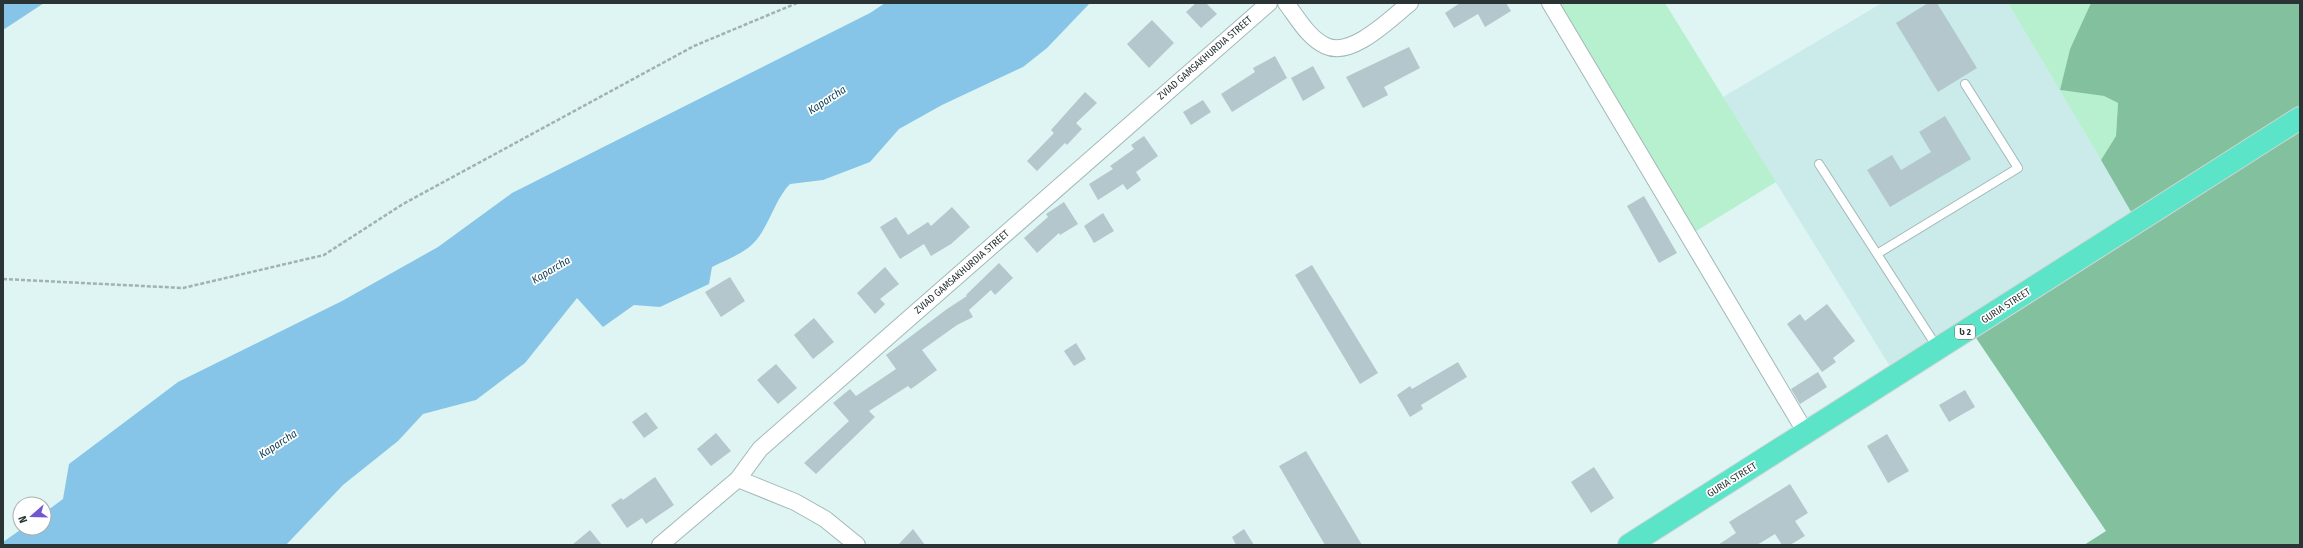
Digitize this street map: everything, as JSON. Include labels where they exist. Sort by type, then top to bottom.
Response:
[{"type":"highway","name":"GURIA STREET","points":[[1629,545],[2300,118]]},
{"type":"street","name":"ZVIAD GAMSAKHURDIA STREET","points":[[660,545],[738,479],[760,449],[1269,3]]},
{"type":"street","points":[[1286,3],[1309,34],[1326,46],[1343,47],[1360,42],[1410,3]]},
{"type":"street","points":[[1550,3],[1806,433]]},
{"type":"street","points":[[738,479],[794,502],[826,519],[857,545]]},
{"type":"lane","points":[[1877,254],[2018,168],[1965,84]]},
{"type":"lane","points":[[1819,164],[1938,349]]},
{"type":"path","points":[[3,279],[183,288],[324,255],[403,204],[687,50],[797,3]]},
{"type":"shaded area","points":[[1882,3],[2008,3],[2138,222],[1896,376],[1723,97]]},
{"type":"green space","points":[[1550,3],[1665,3],[1776,182],[1688,236]]},
{"type":"green space","points":[[2008,3],[2091,3],[2070,49],[2060,90],[2104,96],[2118,103],[2116,136],[2101,160]]},
{"type":"green space","points":[[2091,3],[2300,3],[2300,545],[2084,545],[2106,531],[1970,329],[2137,222],[2101,160],[2116,136],[2118,103],[2104,96],[2060,90],[2070,49]]},
{"type":"water","points":[[3,3],[44,3],[3,30]]},
{"type":"water","name":"Kaparcha","points":[[885,3],[1090,3],[1047,48],[1023,67],[942,105],[899,129],[870,162],[823,180],[790,184],[779,199],[765,227],[755,242],[739,254],[712,267],[709,284],[660,307],[634,305],[603,327],[577,298],[525,363],[476,400],[423,414],[398,441],[343,485],[286,545],[3,545],[3,542],[12,536],[52,536],[52,507],[63,499],[69,464],[178,382],[342,301],[438,247],[512,193],[870,13]]},
{"type":"building","points":[[1196,3],[1206,3],[1217,14],[1201,28],[1186,12]]},
{"type":"building","points":[[1460,3],[1506,3],[1511,11],[1485,27],[1478,14],[1454,28],[1445,13]]},
{"type":"building","points":[[1928,3],[1937,3],[1977,68],[1938,92],[1896,23]]},
{"type":"building","points":[[1152,20],[1174,43],[1149,68],[1127,44]]},
{"type":"building","points":[[1409,47],[1420,68],[1384,87],[1388,95],[1363,108],[1346,77]]},
{"type":"building","points":[[1275,56],[1287,78],[1232,112],[1221,94],[1255,72],[1253,68]]},
{"type":"building","points":[[1313,66],[1325,88],[1303,101],[1291,78]]},
{"type":"building","points":[[1085,92],[1097,103],[1076,123],[1082,129],[1067,145],[1065,143],[1037,171],[1027,161],[1054,133],[1051,130]]},
{"type":"building","points":[[1203,100],[1211,112],[1191,125],[1183,112]]},
{"type":"building","points":[[1945,116],[1971,159],[1890,207],[1867,170],[1892,155],[1901,170],[1931,152],[1919,132]]},
{"type":"building","points":[[1144,136],[1158,156],[1136,172],[1141,180],[1127,190],[1123,184],[1098,200],[1089,184],[1113,169],[1110,166],[1134,149],[1131,145]]},
{"type":"building","points":[[1644,196],[1677,253],[1659,263],[1627,206]]},
{"type":"building","points":[[1064,202],[1078,224],[1060,235],[1059,233],[1037,253],[1024,238],[1048,217],[1046,214]]},
{"type":"building","points":[[952,207],[970,227],[951,244],[931,256],[924,244],[900,259],[880,227],[896,217],[908,235],[928,222],[931,226]]},
{"type":"building","points":[[1103,213],[1114,231],[1094,243],[1084,226]]},
{"type":"building","points":[[999,263],[1013,278],[995,295],[991,290],[969,310],[973,317],[957,325],[922,350],[937,370],[911,389],[908,386],[869,411],[875,417],[816,474],[804,463],[849,421],[833,403],[850,389],[856,396],[896,369],[886,355],[947,309],[967,296],[966,295]]},
{"type":"building","points":[[1312,265],[1378,373],[1360,384],[1295,275]]},
{"type":"building","points":[[885,267],[899,284],[880,299],[885,304],[875,314],[857,293]]},
{"type":"building","points":[[730,277],[745,301],[721,317],[705,292]]},
{"type":"building","points":[[1827,304],[1855,341],[1833,358],[1836,362],[1822,372],[1787,324],[1800,314],[1805,321]]},
{"type":"building","points":[[814,318],[834,342],[813,359],[794,335]]},
{"type":"building","points":[[1076,343],[1086,359],[1074,366],[1064,351]]},
{"type":"building","points":[[1458,362],[1467,377],[1421,405],[1423,409],[1410,417],[1397,395],[1410,386],[1412,389]]},
{"type":"building","points":[[776,364],[797,388],[778,404],[757,380]]},
{"type":"building","points":[[1818,372],[1827,387],[1800,404],[1791,389]]},
{"type":"building","points":[[1965,390],[1975,407],[1949,422],[1939,405]]},
{"type":"building","points":[[646,412],[658,428],[644,438],[632,422]]},
{"type":"building","points":[[716,433],[731,451],[711,466],[697,449]]},
{"type":"building","points":[[1887,434],[1909,471],[1888,483],[1867,446]]},
{"type":"building","points":[[1306,451],[1362,545],[1325,545],[1279,466]]},
{"type":"building","points":[[1594,467],[1614,498],[1591,513],[1571,482]]},
{"type":"building","points":[[655,477],[674,505],[646,524],[642,518],[627,528],[611,505],[621,498],[623,500]]},
{"type":"building","points":[[1790,484],[1808,513],[1795,521],[1805,536],[1790,545],[1782,545],[1775,534],[1757,545],[1718,545],[1736,533],[1729,522]]},
{"type":"building","points":[[913,529],[925,545],[898,545]]},
{"type":"building","points":[[1244,529],[1254,545],[1236,545],[1232,537]]},
{"type":"building","points":[[590,530],[602,545],[572,545]]}]
